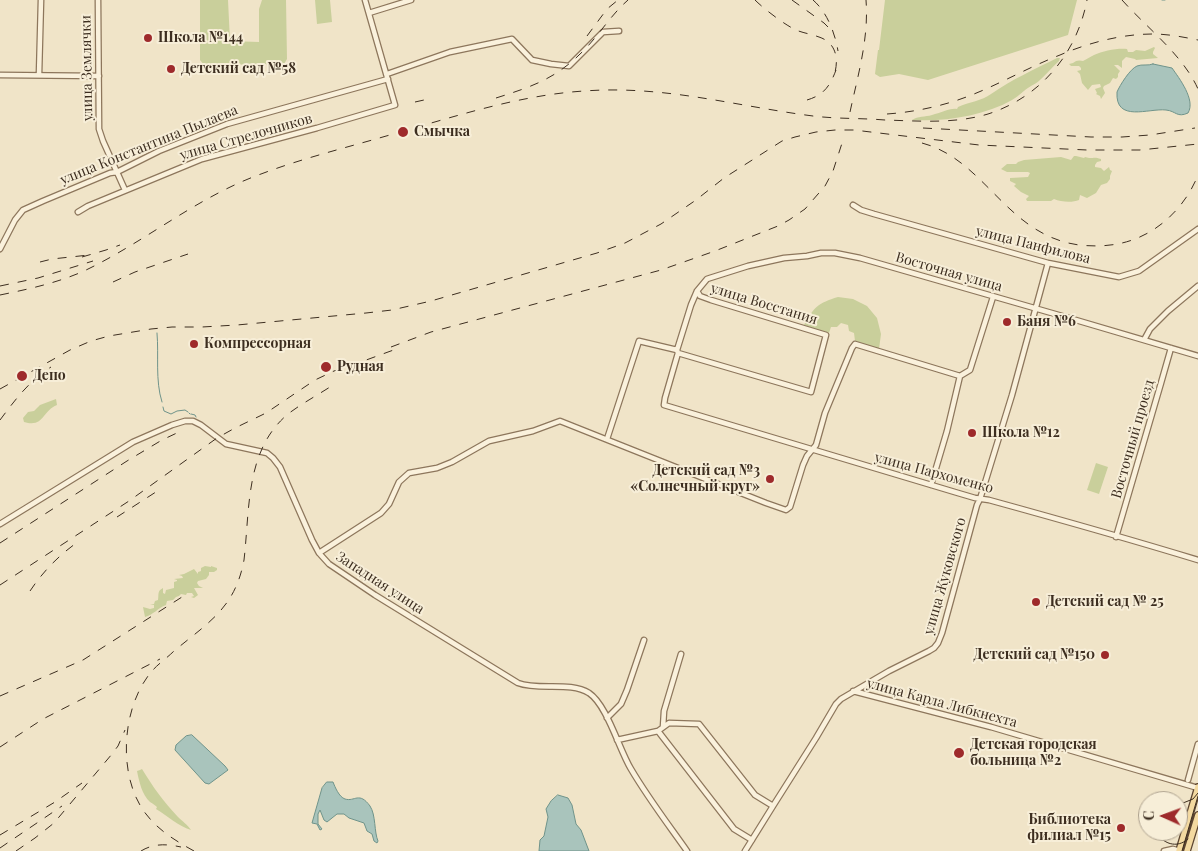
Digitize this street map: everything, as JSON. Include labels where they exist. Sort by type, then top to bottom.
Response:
[{"type":"main road","points":[[1179,851],[1198,788]]},
{"type":"main road","points":[[1187,851],[1198,816]]},
{"type":"street","points":[[39,75],[41,0]]},
{"type":"street","name":"улица Землячки","points":[[98,0],[100,133],[125,190]]},
{"type":"street","points":[[365,0],[387,76]]},
{"type":"street","points":[[369,13],[411,0]]},
{"type":"street","name":"улица Константина Пылаева","points":[[0,249],[15,220],[23,210],[227,124],[387,76],[450,52],[512,39],[532,60],[567,66],[571,65],[603,32],[619,31]]},
{"type":"street","points":[[0,75],[99,76]]},
{"type":"street","name":"улица Стрелочников","points":[[78,212],[125,190],[207,157],[395,105],[387,76]]},
{"type":"street","name":"улица Панфилова","points":[[853,205],[860,210],[1048,263],[1116,276],[1124,276],[1146,267],[1158,256],[1198,229]]},
{"type":"street","name":"Восточная улица","points":[[697,292],[707,279],[748,266],[784,258],[830,252],[860,258],[1198,356]]},
{"type":"street","name":"улица Жуковского","points":[[745,851],[836,704],[853,691],[929,651],[938,643],[977,505],[1009,404],[1048,263]]},
{"type":"street","points":[[1144,340],[1150,329],[1198,286]]},
{"type":"street","points":[[607,439],[639,341],[678,352],[691,305],[697,292]]},
{"type":"street","name":"улица Восстания","points":[[678,352],[811,392],[826,335],[711,300],[700,296],[697,292]]},
{"type":"street","points":[[931,485],[947,431],[960,376],[970,370],[993,297]]},
{"type":"street","points":[[319,553],[381,513],[389,504],[399,482],[409,473],[437,468],[452,462],[489,441],[533,431],[560,421],[786,510],[790,507],[803,465],[816,445],[825,414],[852,348],[856,344],[960,376]]},
{"type":"street","name":"Восточный проезд","points":[[1116,537],[1171,348]]},
{"type":"street","name":"улица Пархоменко","points":[[678,352],[664,405],[958,493],[1147,544],[1198,560]]},
{"type":"street","name":"Западная улица","points":[[0,524],[133,442],[177,423],[190,421],[201,425],[226,444],[264,452],[273,458],[280,467],[308,532],[319,553],[329,564],[508,678],[534,687],[584,690],[594,697],[607,718],[631,769],[687,851]]},
{"type":"street","points":[[607,718],[621,704],[644,640]]},
{"type":"street","points":[[663,727],[664,711],[682,654]]},
{"type":"street","name":"улица Карла Либкнехта","points":[[853,691],[991,727],[1198,788]]},
{"type":"street","points":[[617,740],[658,731],[668,723],[700,724],[755,795],[772,806]]},
{"type":"street","points":[[658,731],[734,829],[752,840]]},
{"type":"street","points":[[1188,780],[1198,744]]},
{"type":"street","points":[[1164,851],[1173,849],[1179,851]]},
{"type":"green space","points":[[200,0],[228,0],[230,41],[259,42],[259,9],[262,0],[286,0],[287,59],[284,64],[204,65],[200,60]]},
{"type":"green space","points":[[315,0],[330,0],[332,22],[317,24]]},
{"type":"green space","points":[[885,0],[1077,0],[1068,35],[928,80],[899,74],[880,77],[875,74]]},
{"type":"green space","points":[[1154,47],[1153,54],[1158,58],[1136,60],[1126,57],[1122,61],[1122,68],[1114,65],[1120,71],[1118,77],[1116,79],[1113,78],[1110,83],[1104,86],[1105,93],[1101,99],[1096,94],[1095,89],[1101,87],[1100,84],[1092,85],[1088,90],[1082,83],[1080,74],[1077,71],[1081,70],[1081,68],[1069,64],[1078,60],[1083,61],[1110,50],[1127,49],[1128,52],[1133,52],[1136,50],[1145,51]]},
{"type":"green space","points":[[1060,58],[1059,61],[1039,81],[1001,106],[964,117],[912,120],[957,109],[962,105],[984,98],[1015,79]]},
{"type":"green space","points":[[1074,156],[1101,159],[1095,167],[1101,168],[1104,171],[1109,167],[1112,171],[1110,179],[1107,183],[1101,185],[1096,193],[1087,198],[1080,195],[1079,200],[1073,202],[1054,199],[1051,201],[1027,201],[1026,199],[1029,196],[1014,186],[1016,184],[1010,181],[1010,178],[1028,177],[1030,173],[1007,172],[1001,169],[1007,164],[1016,164],[1024,160],[1061,157],[1071,160]]},
{"type":"green space","points":[[838,297],[853,299],[867,306],[877,318],[881,334],[879,349],[855,341],[854,333],[849,331],[848,325],[841,323],[837,327],[831,327],[829,333],[804,325],[817,306]]},
{"type":"green space","points":[[56,399],[57,405],[39,421],[35,423],[24,422],[23,418],[28,412],[34,411],[40,405]]},
{"type":"green space","points":[[1096,463],[1108,467],[1099,494],[1087,490]]},
{"type":"green space","points":[[205,566],[217,568],[217,570],[209,572],[206,579],[198,581],[199,586],[203,588],[194,588],[198,595],[194,598],[191,597],[194,596],[192,593],[181,594],[173,600],[167,601],[166,605],[145,617],[143,607],[154,608],[154,605],[150,605],[158,600],[161,589],[163,588],[163,593],[165,594],[166,590],[174,588],[174,582],[177,580],[174,579],[183,578],[179,575],[194,569],[198,574],[201,568]]},
{"type":"green space","points":[[142,769],[163,800],[191,830],[156,809],[157,807],[147,799],[141,788],[137,771]]},
{"type":"water","points":[[1153,64],[1172,68],[1188,96],[1190,108],[1188,113],[1179,115],[1166,110],[1134,112],[1121,108],[1117,92],[1120,85],[1131,70],[1137,66]]},
{"type":"water","points":[[192,735],[228,770],[209,784],[205,783],[175,750],[176,745],[186,736]]},
{"type":"water","points":[[327,782],[333,782],[343,798],[348,800],[360,798],[370,806],[374,819],[377,843],[374,841],[372,834],[367,831],[364,823],[349,818],[344,814],[337,814],[327,822],[324,820],[320,810],[318,824],[322,829],[320,830],[317,824],[312,823],[322,788]]},
{"type":"water","points":[[558,795],[568,798],[572,805],[576,824],[581,830],[589,851],[539,851],[540,840],[544,836],[548,817],[546,809]]},
{"type":"waterway","points":[[157,333],[158,377],[162,402]]},
{"type":"waterway","points":[[163,407],[164,411],[171,414],[185,410],[188,412]]},
{"type":"waterway","points":[[191,414],[196,417]]},
{"type":"tram line","points":[[1188,801],[1193,799],[1198,793]]},
{"type":"tram line","points":[[1182,851],[1198,796]]},
{"type":"tram line","points":[[1165,841],[1170,844],[1179,844],[1185,841]]},
{"type":"railway","points":[[587,36],[607,9],[618,0]]},
{"type":"railway","points":[[496,98],[545,80],[566,66],[587,47],[628,0]]},
{"type":"railway","points":[[755,0],[791,28],[819,37],[830,43],[836,58],[834,76]]},
{"type":"railway","points":[[792,0],[830,29]]},
{"type":"railway","points":[[813,0],[830,23],[838,51]]},
{"type":"railway","points":[[850,112],[864,42],[867,14],[866,0]]},
{"type":"railway","points":[[0,295],[32,288],[84,271],[128,247],[193,207],[261,174],[312,157],[514,101],[560,93],[614,90],[671,94],[831,118],[950,121],[988,114],[1024,96],[1054,70],[1075,38],[1087,0]]},
{"type":"railway","points":[[1122,0],[1174,53],[1198,89]]},
{"type":"railway","points":[[887,114],[929,108],[959,100],[1060,55],[1105,40],[1141,34],[1170,35],[1198,40]]},
{"type":"railway","points":[[807,100],[826,89],[836,70]]},
{"type":"railway","points":[[415,102],[424,100]]},
{"type":"railway","points":[[923,128],[1091,137],[1150,135],[1195,128]]},
{"type":"railway","points":[[0,389],[70,350],[109,336],[172,327],[237,325],[392,310],[431,301],[597,253],[625,243],[661,224],[724,178],[782,141],[816,132],[854,130],[979,145],[1087,150],[1140,150],[1198,144]]},
{"type":"railway","points":[[391,347],[431,332],[661,270],[778,226],[805,209],[825,186],[833,171],[844,137]]},
{"type":"railway","points":[[922,143],[944,152],[963,165],[1014,213],[1033,227],[1054,238],[1079,245],[1114,245],[1146,234],[1165,221],[1181,205],[1198,175]]},
{"type":"railway","points":[[82,257],[120,245]]},
{"type":"railway","points":[[113,282],[135,272],[188,254]]},
{"type":"railway","points":[[40,262],[89,255]]},
{"type":"railway","points":[[0,286],[38,278],[93,261]]},
{"type":"railway","points":[[0,585],[129,501],[217,438],[266,413],[315,380],[334,371],[399,348]]},
{"type":"railway","points":[[0,420],[29,385],[51,367]]},
{"type":"railway","points":[[194,851],[156,826],[137,799],[130,781],[126,742],[134,703],[154,668],[219,613],[227,602],[240,577],[244,560],[252,481],[264,445],[274,429],[288,414],[330,387]]},
{"type":"railway","points":[[0,543],[127,461],[179,432]]},
{"type":"railway","points":[[117,517],[159,490]]},
{"type":"railway","points":[[30,591],[50,566],[75,544]]},
{"type":"railway","points":[[0,696],[83,660],[182,597]]},
{"type":"railway","points":[[0,747],[43,719],[160,659]]},
{"type":"railway","points":[[16,851],[54,823],[112,754],[125,730]]},
{"type":"railway","points":[[0,835],[55,802],[82,783]]},
{"type":"railway","points":[[0,848],[62,806]]},
{"type":"railway","points":[[141,851],[161,845],[181,847]]},
{"type":"place","name":"Школа №144","points":[[148,38]]},
{"type":"place","name":"Детский сад №58","points":[[171,69]]},
{"type":"place","name":"Смычка","points":[[403,132]]},
{"type":"place","name":"Баня №6","points":[[1007,322]]},
{"type":"place","name":"Компрессорная","points":[[194,344]]},
{"type":"place","name":"Рудная","points":[[326,367]]},
{"type":"place","name":"Депо","points":[[22,376]]},
{"type":"place","name":"Школа №12","points":[[972,433]]},
{"type":"place","name":"Детский сад №3 «Солнечный круг»","points":[[770,479]]},
{"type":"place","name":"Детский сад № 25","points":[[1036,602]]},
{"type":"place","name":"Детский сад №150","points":[[1105,655]]},
{"type":"place","name":"Детская городская больница №2","points":[[959,753]]},
{"type":"place","name":"Библиотека филиал №15","points":[[1121,828]]}]
